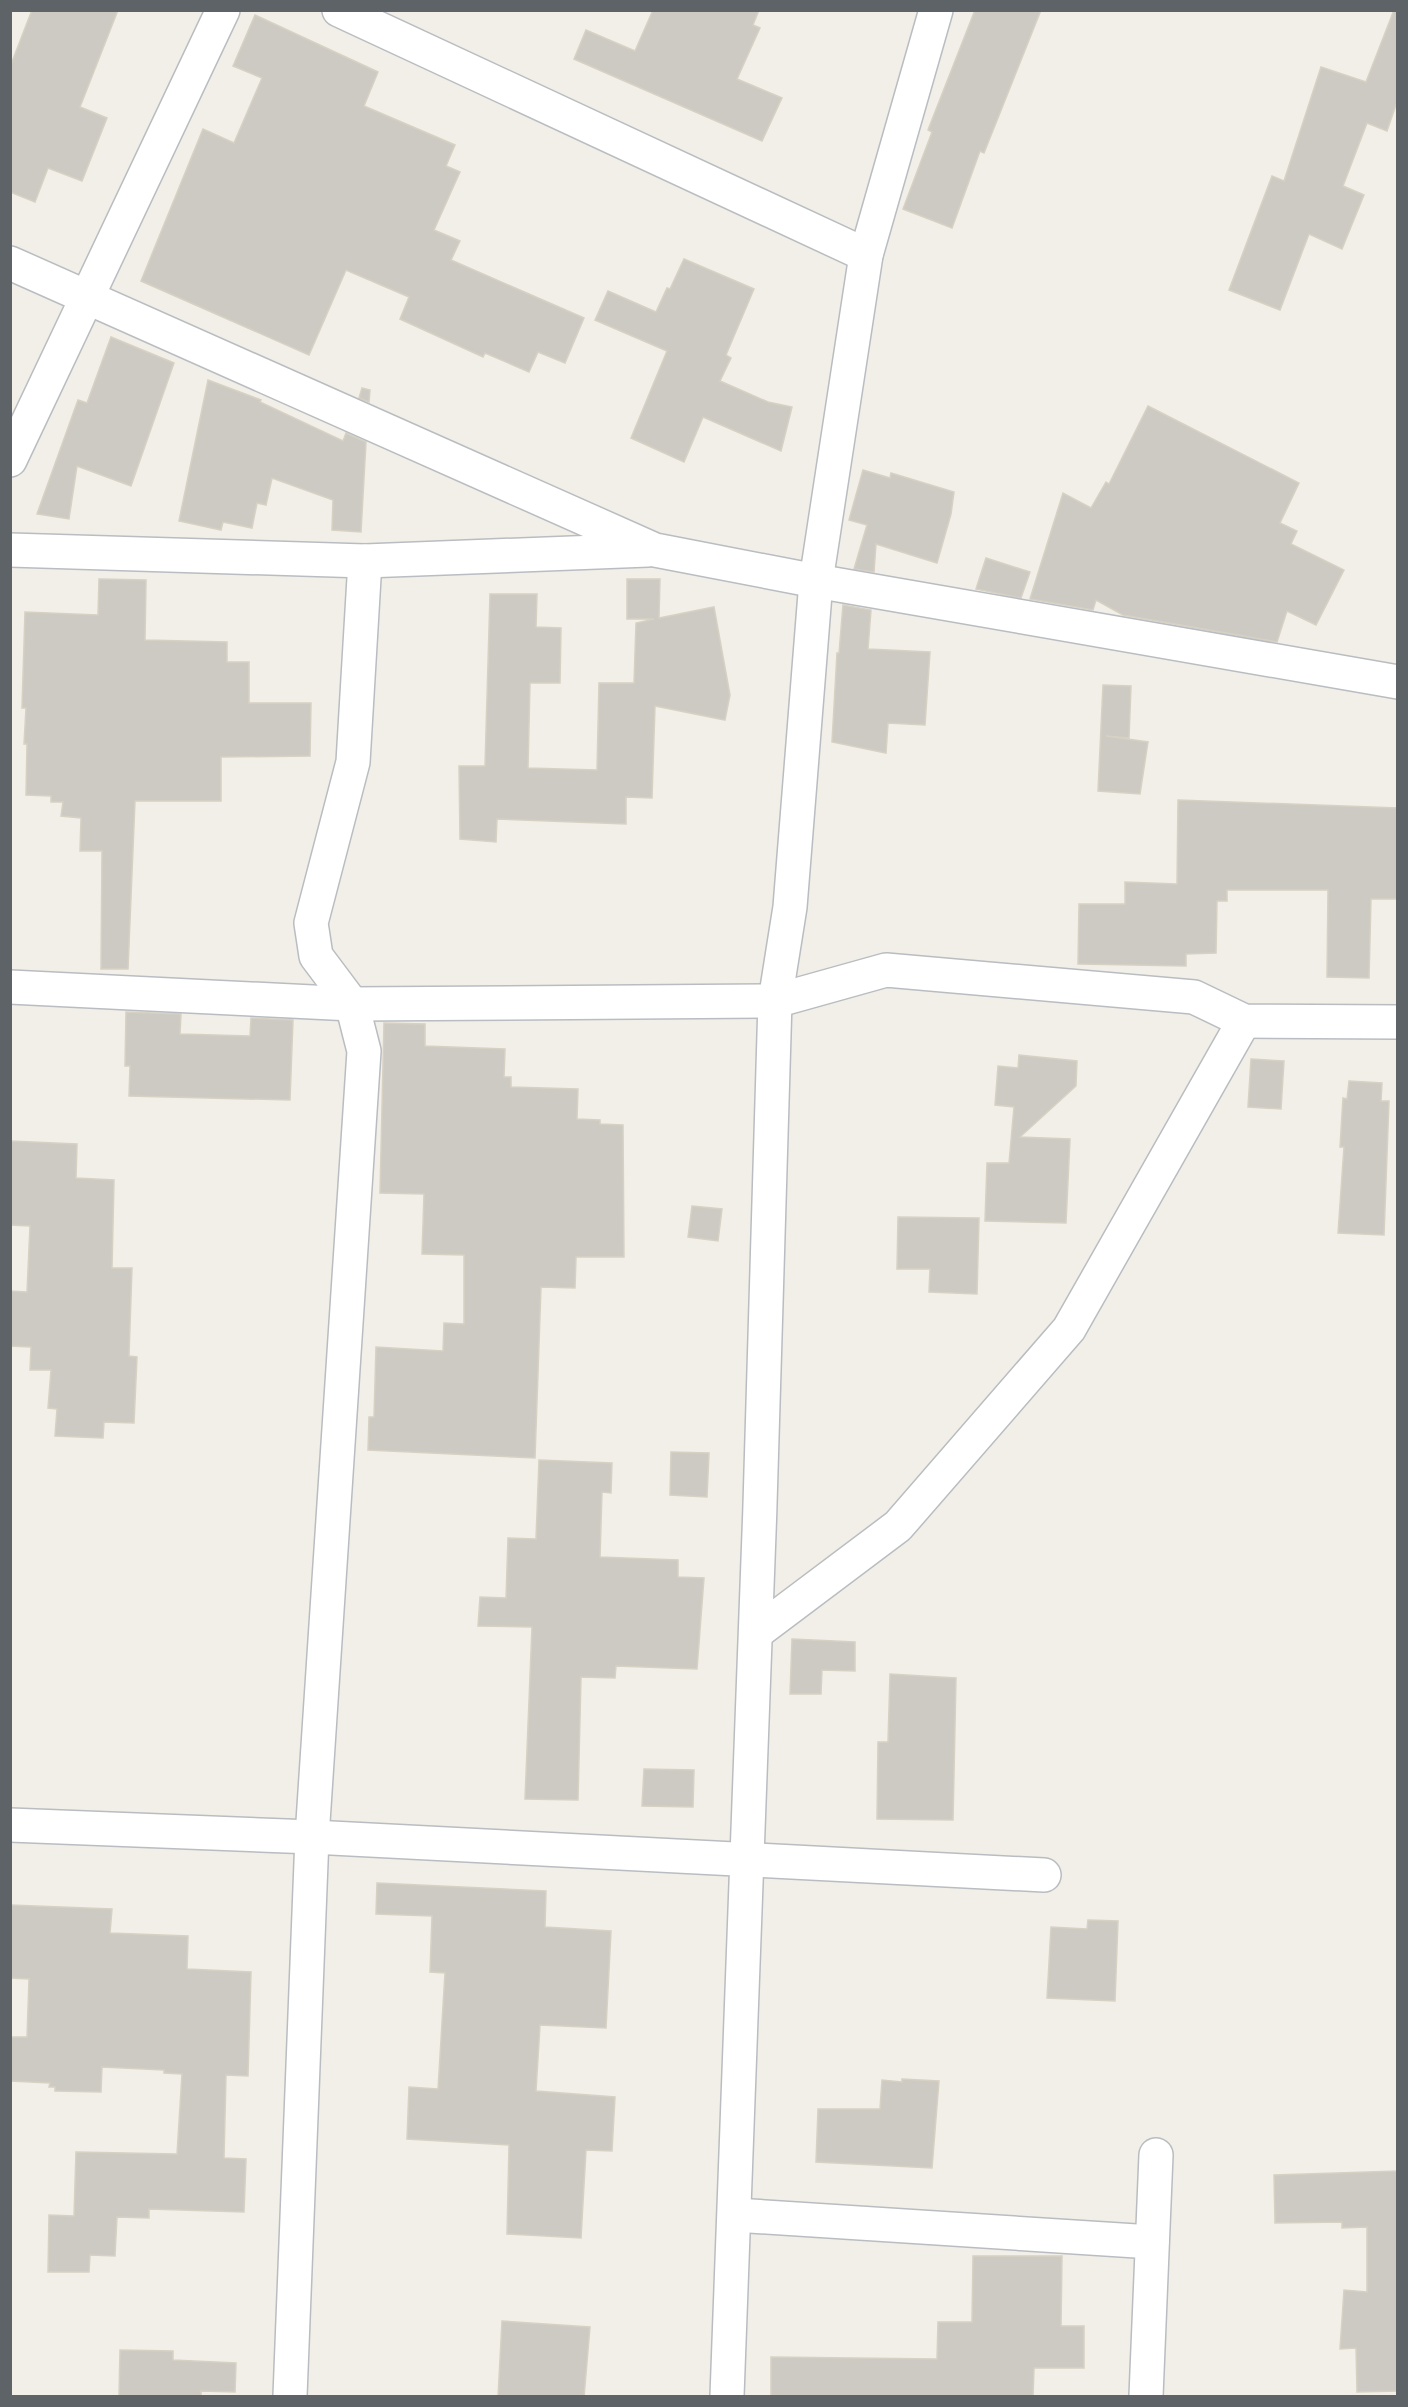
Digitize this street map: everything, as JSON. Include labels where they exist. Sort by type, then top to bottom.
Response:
[{"type":"street","points":[[10,460],[223,10]]},
{"type":"street","points":[[339,10],[866,255]]},
{"type":"street","points":[[727,2397],[746,1861],[757,1632],[775,1001],[790,907],[816,581],[866,255],[936,10]]},
{"type":"street","points":[[10,263],[655,550]]},
{"type":"street","points":[[10,550],[365,561],[655,550],[816,581],[1398,682]]},
{"type":"street","points":[[290,2397],[312,1837],[364,1051],[352,1004],[316,956],[311,923],[353,762],[365,561]]},
{"type":"street","points":[[10,987],[352,1004],[775,1001],[886,970],[1194,997],[1244,1021],[1398,1022]]},
{"type":"street","points":[[757,1632],[898,1526],[1069,1329],[1244,1021]]},
{"type":"street","points":[[10,1825],[312,1837],[1044,1875]]},
{"type":"street","points":[[1146,2397],[1156,2155]]},
{"type":"street","points":[[735,2215],[1152,2242]]},
{"type":"building","points":[[32,10],[118,10],[80,107],[107,118],[82,181],[48,168],[35,202],[10,192],[10,67]]},
{"type":"building","points":[[653,10],[759,10],[753,25],[760,28],[737,79],[782,98],[762,141],[574,59],[586,30],[635,51]]},
{"type":"building","points":[[975,10],[1041,10],[984,153],[980,151],[952,228],[903,209],[932,132],[928,130]]},
{"type":"building","points":[[1394,10],[1398,10],[1398,99],[1387,131],[1367,123],[1343,186],[1364,195],[1342,249],[1309,234],[1280,310],[1229,290],[1272,176],[1284,181],[1321,67],[1366,82]]},
{"type":"building","points":[[255,15],[378,72],[364,106],[455,145],[446,166],[460,172],[434,230],[460,241],[451,260],[584,318],[565,363],[538,352],[529,372],[485,353],[483,357],[400,319],[409,297],[346,270],[309,355],[141,281],[203,129],[234,143],[262,78],[233,66]]},
{"type":"building","points":[[684,259],[754,289],[726,355],[731,358],[720,381],[768,402],[792,407],[781,451],[703,417],[684,462],[631,438],[667,351],[595,320],[608,291],[656,312]]},
{"type":"building","points":[[111,337],[174,363],[131,486],[77,466],[69,519],[37,514],[78,400],[87,403]]},
{"type":"building","points":[[208,380],[261,400],[260,402],[343,441],[346,433],[366,442],[361,532],[332,530],[333,500],[272,478],[266,505],[257,503],[252,528],[223,522],[221,530],[179,521]]},
{"type":"building","points":[[362,388],[370,390],[369,402],[359,398]]},
{"type":"building","points":[[1148,406],[1299,483],[1280,523],[1297,531],[1291,544],[1344,570],[1316,625],[1287,611],[1277,642],[1123,615],[1096,600],[1093,610],[1030,599],[1063,493],[1091,508],[1106,482],[1109,484]]},
{"type":"building","points":[[863,470],[890,478],[891,473],[954,492],[951,514],[937,563],[876,544],[874,572],[854,569],[867,525],[849,520]]},
{"type":"building","points":[[986,558],[1030,572],[1021,598],[976,589]]},
{"type":"building","points":[[99,579],[146,580],[145,640],[227,642],[227,662],[249,662],[249,703],[311,703],[310,756],[221,757],[221,801],[135,801],[128,969],[101,969],[102,851],[80,851],[81,818],[61,816],[63,802],[51,802],[51,796],[26,795],[27,744],[24,744],[26,708],[22,708],[25,612],[98,615]]},
{"type":"building","points":[[627,579],[660,579],[659,618],[714,607],[730,695],[725,720],[655,706],[652,798],[626,797],[626,824],[497,819],[496,842],[460,839],[459,766],[485,766],[490,594],[537,594],[536,627],[561,628],[560,683],[530,683],[528,768],[597,770],[599,683],[634,683],[636,623],[654,619],[627,619]]},
{"type":"building","points":[[843,605],[871,610],[868,649],[930,652],[925,725],[888,723],[886,753],[832,742],[837,653],[839,653]]},
{"type":"building","points":[[1103,685],[1131,686],[1129,738],[1106,736],[1148,742],[1140,794],[1098,791]]},
{"type":"building","points":[[1178,800],[1398,808],[1397,899],[1371,899],[1369,978],[1327,977],[1328,890],[1227,890],[1227,901],[1217,901],[1216,953],[1186,954],[1186,966],[1078,964],[1079,904],[1125,904],[1125,882],[1177,884]]},
{"type":"building","points":[[126,1012],[181,1014],[180,1034],[250,1036],[251,1018],[293,1020],[290,1100],[129,1096],[130,1066],[125,1066]]},
{"type":"building","points":[[384,1023],[425,1024],[425,1046],[505,1049],[504,1077],[511,1077],[511,1087],[578,1089],[577,1119],[600,1120],[600,1124],[623,1125],[624,1257],[576,1257],[575,1288],[541,1287],[535,1458],[368,1450],[369,1417],[374,1417],[376,1347],[443,1351],[444,1323],[464,1324],[464,1255],[422,1254],[424,1194],[380,1193]]},
{"type":"building","points":[[1019,1055],[1077,1061],[1076,1086],[1020,1137],[1070,1139],[1066,1223],[985,1221],[987,1163],[1009,1163],[1014,1107],[995,1105],[998,1066],[1018,1068]]},
{"type":"building","points":[[1251,1059],[1284,1061],[1281,1109],[1248,1107]]},
{"type":"building","points":[[1349,1081],[1382,1083],[1381,1101],[1389,1101],[1384,1235],[1338,1233],[1344,1147],[1340,1147],[1343,1098],[1347,1099]]},
{"type":"building","points":[[10,1141],[77,1144],[76,1178],[114,1180],[112,1268],[132,1268],[129,1356],[137,1357],[134,1423],[104,1422],[103,1438],[55,1436],[57,1409],[48,1408],[51,1370],[30,1370],[31,1347],[10,1346],[10,1291],[27,1292],[30,1226],[10,1225]]},
{"type":"building","points":[[692,1206],[722,1209],[718,1241],[688,1237]]},
{"type":"building","points":[[898,1217],[979,1218],[977,1294],[929,1292],[930,1269],[897,1269]]},
{"type":"building","points":[[671,1452],[709,1453],[707,1497],[670,1495]]},
{"type":"building","points":[[539,1460],[612,1463],[611,1493],[602,1492],[600,1557],[678,1560],[678,1577],[704,1578],[697,1669],[616,1666],[615,1678],[581,1677],[578,1800],[525,1799],[532,1627],[478,1626],[480,1597],[506,1598],[508,1538],[536,1539]]},
{"type":"building","points":[[792,1639],[855,1642],[855,1671],[822,1670],[821,1694],[790,1694]]},
{"type":"building","points":[[890,1674],[956,1678],[953,1820],[877,1819],[878,1742],[888,1742]]},
{"type":"building","points":[[644,1769],[694,1770],[693,1807],[642,1806]]},
{"type":"building","points":[[377,1883],[546,1891],[545,1927],[611,1931],[606,2028],[540,2025],[536,2091],[615,2097],[612,2151],[586,2150],[581,2238],[507,2234],[509,2145],[407,2139],[409,2087],[438,2089],[445,1973],[430,1972],[432,1916],[376,1914]]},
{"type":"building","points":[[10,1905],[112,1909],[110,1933],[188,1936],[187,1969],[251,1972],[248,2076],[226,2075],[224,2158],[246,2159],[244,2212],[149,2209],[149,2218],[117,2217],[115,2256],[90,2255],[89,2272],[48,2272],[49,2215],[74,2216],[76,2152],[177,2154],[182,2074],[164,2073],[164,2070],[102,2067],[101,2092],[55,2091],[55,2087],[49,2087],[50,2083],[10,2081],[10,2037],[27,2037],[29,1979],[10,1978]]},
{"type":"building","points":[[1088,1920],[1118,1921],[1115,2001],[1047,1998],[1051,1927],[1087,1929]]},
{"type":"building","points":[[902,2079],[939,2081],[932,2168],[816,2162],[818,2109],[880,2109],[882,2080],[902,2082]]},
{"type":"building","points":[[1398,2171],[1398,2391],[1357,2392],[1356,2348],[1340,2349],[1344,2290],[1367,2292],[1367,2227],[1342,2228],[1342,2222],[1275,2223],[1274,2175]]},
{"type":"building","points":[[973,2256],[1062,2256],[1061,2326],[1084,2326],[1084,2368],[1034,2368],[1033,2397],[771,2397],[771,2357],[937,2359],[938,2322],[972,2322]]},
{"type":"building","points":[[502,2321],[590,2327],[584,2397],[498,2397]]},
{"type":"building","points":[[120,2350],[173,2351],[173,2360],[236,2363],[235,2392],[201,2391],[201,2397],[119,2397]]}]
